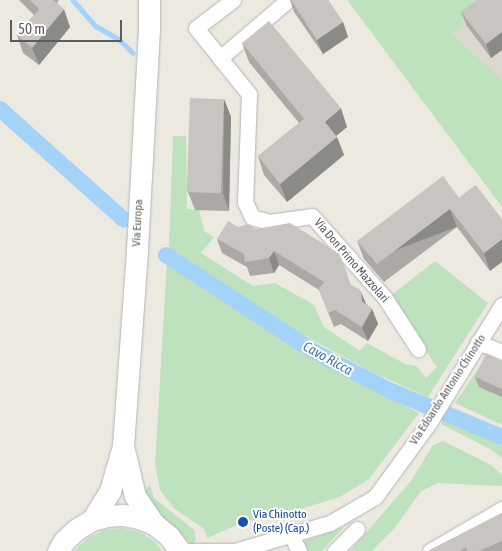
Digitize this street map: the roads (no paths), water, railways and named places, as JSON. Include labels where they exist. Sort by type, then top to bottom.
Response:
[{"type":"main road","name":"Via Europa","points":[[92,520],[110,491],[123,446],[137,250],[149,0]]},
{"type":"main road","name":"Via Europa","points":[[123,446],[135,496],[154,524]]},
{"type":"main road","points":[[58,551],[64,541],[77,529],[92,520],[107,516],[123,515],[139,518],[154,524],[169,536],[180,551]]},
{"type":"street","points":[[233,0],[196,28],[220,58],[288,0]]},
{"type":"street","name":"Via Don Primo Mazzolari","points":[[220,58],[249,94],[245,202],[252,217],[269,222],[312,216],[385,298],[418,349]]},
{"type":"street","name":"Via Edoardo Antonio Chinotto","points":[[189,551],[235,551],[330,523],[374,497],[429,422],[502,305]]},
{"type":"street","points":[[478,342],[502,352]]},
{"type":"street","points":[[430,551],[502,510]]},
{"type":"street","points":[[335,551],[357,529]]},
{"type":"street","points":[[291,534],[299,551]]},
{"type":"waterway","points":[[73,0],[96,26],[120,40],[133,53]]},
{"type":"waterway","name":"Cavo Ricca","points":[[0,109],[124,220]]},
{"type":"waterway","name":"Cavo Ricca","points":[[166,255],[315,352],[391,391],[502,437]]},
{"type":"place","name":"Via Chinotto (Poste) (Cap.)","points":[[243,522]]}]
